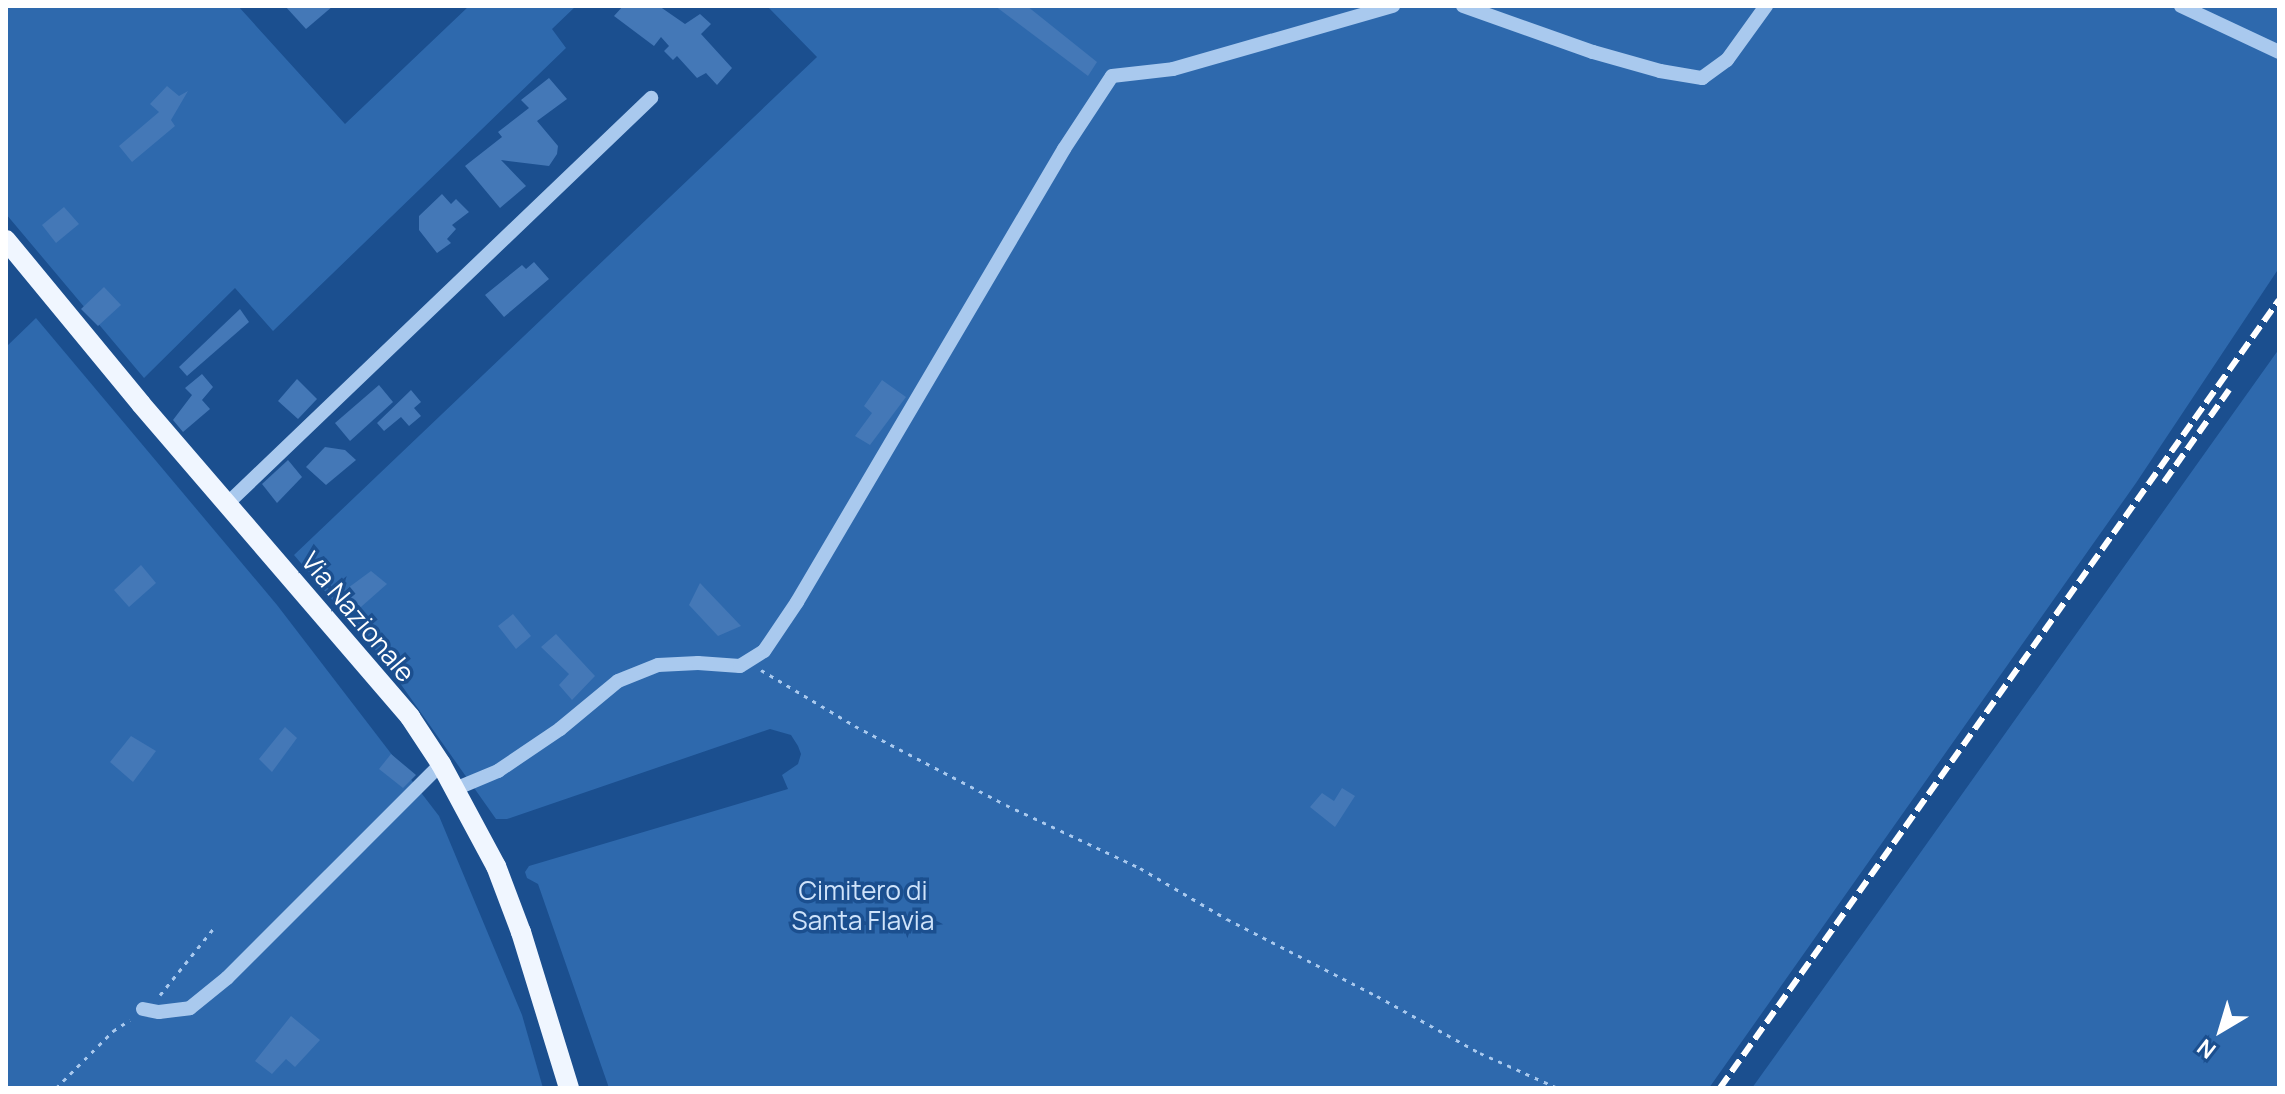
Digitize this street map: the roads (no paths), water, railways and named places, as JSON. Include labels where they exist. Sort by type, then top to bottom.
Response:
[{"type":"main road","name":"Via Nazionale","points":[[6,240],[410,717],[441,764],[496,866],[526,947],[569,1088]]},
{"type":"street","points":[[455,789],[498,771],[560,729],[618,681],[658,665],[698,663],[740,666],[764,651],[797,602],[1064,149],[1112,76],[1173,69],[1393,6]]},
{"type":"street","points":[[1463,6],[1593,52],[1660,71],[1702,78],[1727,60],[1766,6]]},
{"type":"street","points":[[2181,6],[2279,52]]},
{"type":"street","points":[[228,503],[651,98]]},
{"type":"street","points":[[143,1009],[159,1012],[190,1008],[227,978],[441,764]]},
{"type":"railway","points":[[1720,1088],[2279,300]]},
{"type":"railway","points":[[2164,482],[2229,390]]},
{"type":"park label","name":"Cimitero di Santa Flavia","points":[[863,906]]}]
